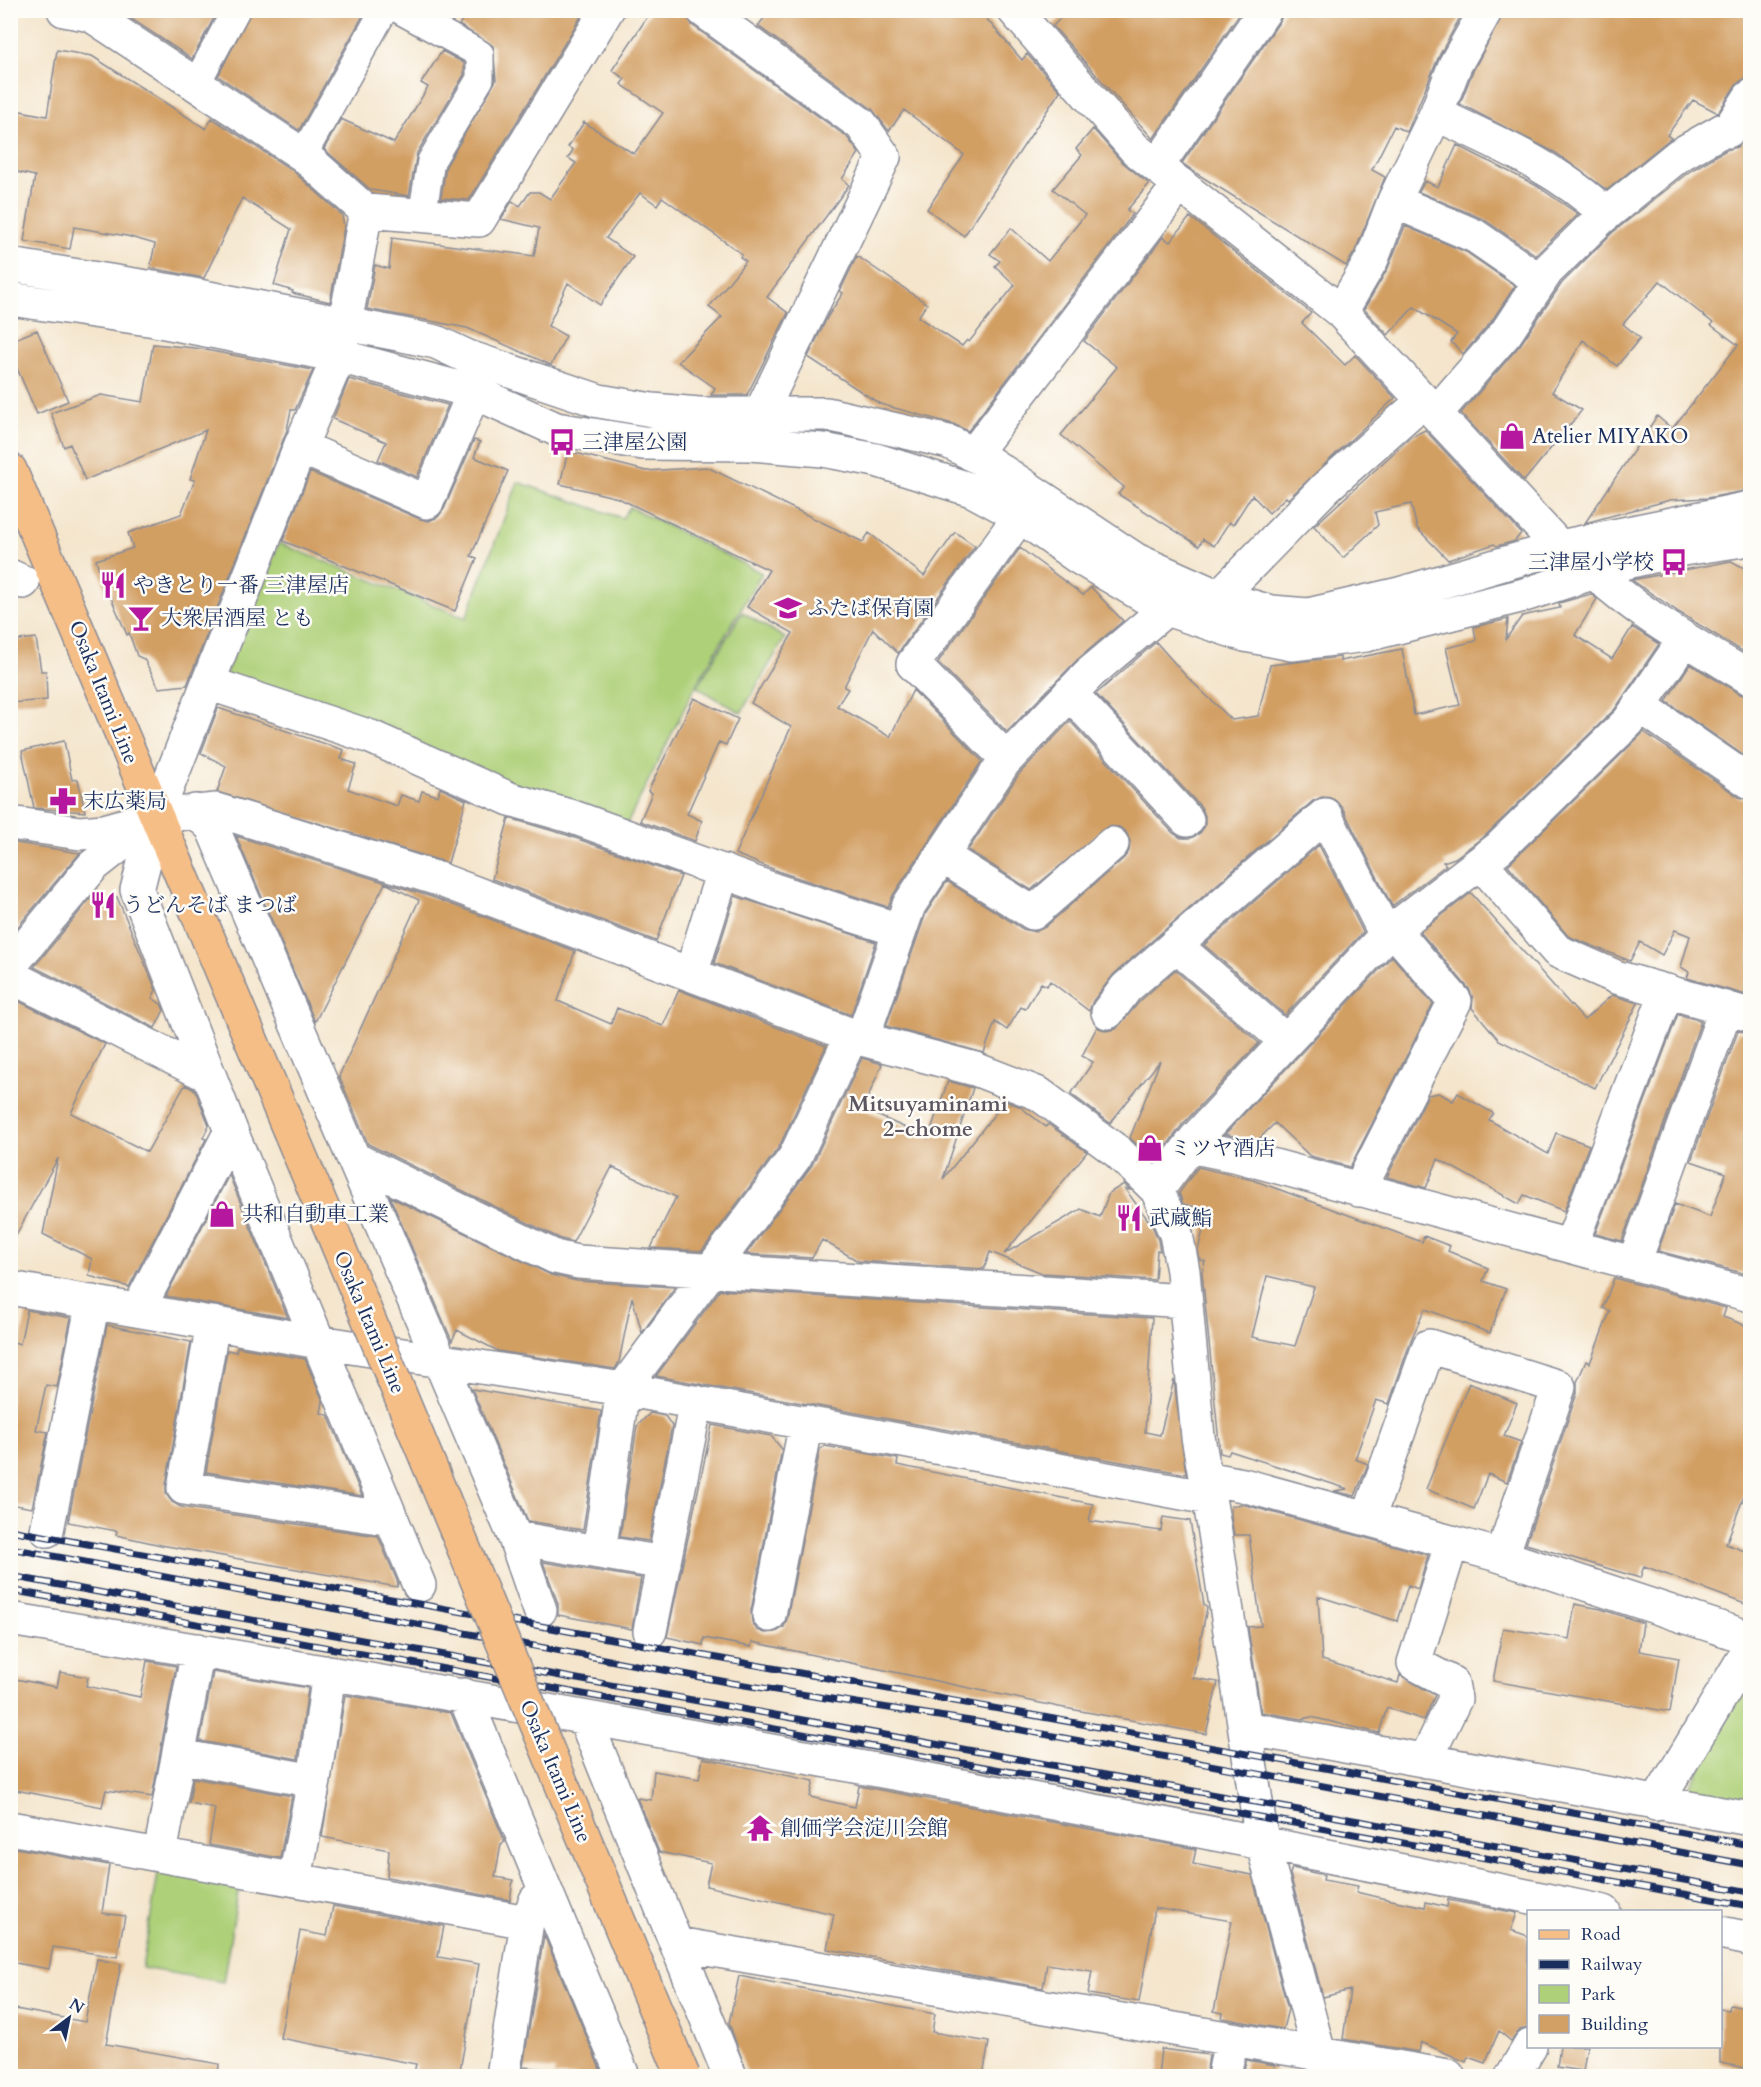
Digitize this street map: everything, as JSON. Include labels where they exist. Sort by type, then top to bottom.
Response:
[{"type":"main road","name":"Osaka Itami Line","points":[[10,470],[327,1219],[683,2076]]},
{"type":"street","points":[[196,84],[236,10]]},
{"type":"street","points":[[303,155],[384,10]]},
{"type":"street","points":[[400,10],[480,54],[480,80],[431,161],[422,216]]},
{"type":"street","points":[[82,12],[303,155],[366,211],[479,220],[608,10]]},
{"type":"street","points":[[703,10],[861,124],[884,157],[762,412],[750,444]]},
{"type":"street","points":[[973,454],[1169,175],[1265,10]]},
{"type":"street","points":[[1341,312],[1372,260],[1394,201],[1436,114],[1455,64],[1484,11]]},
{"type":"street","points":[[1032,17],[1135,149],[1341,312],[1561,547],[1589,573],[1685,639],[1750,678]]},
{"type":"street","points":[[1208,608],[1326,487],[1430,406],[1506,333],[1547,271],[1606,214],[1679,155],[1726,131],[1750,97]]},
{"type":"street","points":[[1436,114],[1512,150],[1567,183],[1606,214]]},
{"type":"street","points":[[1394,201],[1475,236],[1540,281]]},
{"type":"street","points":[[366,211],[343,324],[339,356],[300,447],[156,816],[137,890],[231,1131],[419,1585]]},
{"type":"street","points":[[10,265],[172,291],[436,342],[468,357],[599,401],[664,411],[827,414],[949,442],[973,454],[1136,560],[1245,635],[1292,644],[1366,635],[1524,595],[1589,573],[1750,531]]},
{"type":"street","points":[[10,299],[155,320],[339,356],[474,392],[556,429],[643,443],[750,444],[823,450],[876,460],[972,489],[1020,516],[1078,557],[1166,609],[1208,608],[1308,615],[1399,594],[1561,547],[1750,531]]},
{"type":"street","points":[[300,447],[427,502],[474,392]]},
{"type":"street","points":[[1007,759],[913,663],[1020,516]]},
{"type":"street","points":[[599,1552],[623,1389],[795,1157],[857,1037],[909,904],[1007,759],[1090,673],[1166,609]]},
{"type":"street","points":[[1157,1190],[1190,1146],[1285,1040],[1389,932],[1499,848],[1629,721],[1685,639]]},
{"type":"street","points":[[208,683],[371,737],[510,799],[573,817],[723,871],[900,930]]},
{"type":"street","points":[[1070,693],[1186,820]]},
{"type":"street","points":[[1639,705],[1750,782]]},
{"type":"street","points":[[10,823],[80,833],[104,831],[156,816],[216,810],[438,879],[857,1037],[975,1070],[1039,1094],[1118,1152],[1157,1190],[1176,1234],[1207,1488],[1262,1841],[1323,2065]]},
{"type":"street","points":[[195,811],[212,827],[440,1361],[514,1538],[540,1610]]},
{"type":"street","points":[[1108,1012],[1126,988],[1325,815],[1389,932],[1455,1001],[1359,1190]]},
{"type":"street","points":[[10,966],[93,866],[156,816]]},
{"type":"street","points":[[942,856],[1033,913],[1112,844]]},
{"type":"street","points":[[1481,863],[1557,951],[1616,976],[1738,1012],[1634,1263]]},
{"type":"street","points":[[691,974],[723,871]]},
{"type":"street","points":[[1175,945],[1285,1040]]},
{"type":"street","points":[[10,976],[209,1076]]},
{"type":"street","points":[[1571,1245],[1667,991]]},
{"type":"street","points":[[138,1310],[231,1131]]},
{"type":"street","points":[[1190,1146],[1238,1156],[1750,1295]]},
{"type":"street","points":[[354,1159],[555,1257],[578,1262],[1185,1300]]},
{"type":"street","points":[[10,1288],[319,1342],[623,1389],[806,1422],[1207,1488],[1243,1485],[1502,1556],[1750,1638]]},
{"type":"street","points":[[47,1530],[93,1302]]},
{"type":"street","points":[[213,1323],[184,1488],[392,1519]]},
{"type":"street","points":[[1368,1519],[1429,1346],[1558,1387],[1502,1556]]},
{"type":"street","points":[[650,1631],[696,1402]]},
{"type":"street","points":[[769,1615],[806,1422]]},
{"type":"street","points":[[514,1538],[664,1563]]},
{"type":"street","points":[[1425,1761],[1455,1699],[1452,1683],[1414,1663],[1452,1542]]},
{"type":"street","points":[[10,1619],[464,1695],[585,1719],[1262,1841],[1600,1910]]},
{"type":"street","points":[[1656,1804],[1750,1648]]},
{"type":"street","points":[[160,1854],[198,1650]]},
{"type":"street","points":[[295,1878],[314,1781],[329,1672]]},
{"type":"street","points":[[464,1695],[622,2076]]},
{"type":"street","points":[[585,1719],[730,2076]]},
{"type":"street","points":[[1245,1728],[1656,1804],[1750,1819]]},
{"type":"street","points":[[179,1756],[314,1781]]},
{"type":"street","points":[[10,1828],[527,1922]]},
{"type":"street","points":[[503,2076],[527,1922],[543,1885]]},
{"type":"street","points":[[1722,1933],[1750,1939]]},
{"type":"street","points":[[677,1944],[1231,2039],[1323,2065],[1448,2076]]},
{"type":"street","points":[[1224,2076],[1231,2039]]},
{"type":"street","points":[[1512,2076],[1529,2048]]},
{"type":"green space","points":[[518,482],[622,518],[630,507],[762,573],[696,685],[627,824],[223,680],[279,543],[466,618]]},
{"type":"green space","points":[[742,612],[785,638],[741,713],[697,687]]},
{"type":"green space","points":[[1750,1677],[1750,1809],[1694,1803],[1689,1787]]},
{"type":"green space","points":[[159,1868],[240,1881],[223,1982],[142,1968]]},
{"type":"building","points":[[118,10],[218,10],[192,59]]},
{"type":"building","points":[[252,10],[366,10],[299,130],[218,76]]},
{"type":"building","points":[[468,10],[585,10],[469,200],[441,198],[446,166],[496,80],[493,46],[459,25]]},
{"type":"building","points":[[652,10],[685,10],[692,25],[847,137],[859,153],[842,179],[849,185],[767,297],[788,313],[747,395],[711,395],[715,388],[678,362],[722,317],[709,307],[746,261],[740,257],[742,254],[662,197],[657,205],[640,193],[606,238],[633,257],[600,305],[568,283],[548,326],[566,336],[551,365],[467,328],[367,309],[375,265],[389,269],[392,238],[534,256],[539,228],[501,219],[512,201],[520,206],[530,192],[539,192],[550,199],[576,163],[568,158],[573,150],[568,147],[584,122],[634,154],[663,113],[621,84],[625,79],[612,70]]},
{"type":"building","points":[[770,10],[979,10],[1022,60],[1027,54],[1060,91],[964,236],[927,209],[964,155],[904,110],[889,131],[872,109],[758,26]]},
{"type":"building","points":[[1068,10],[1242,10],[1153,139],[1053,26]]},
{"type":"building","points":[[1284,10],[1464,10],[1439,56],[1407,132],[1394,126],[1372,170],[1385,177],[1355,251],[1346,266],[1182,163],[1280,21]]},
{"type":"building","points":[[1505,10],[1750,10],[1750,78],[1742,80],[1735,86],[1718,113],[1693,100],[1667,135],[1671,138],[1607,190],[1556,153],[1460,104],[1472,73]]},
{"type":"building","points":[[57,50],[92,56],[206,129],[212,118],[292,170],[342,215],[344,227],[330,302],[292,293],[293,291],[274,285],[291,229],[242,198],[204,278],[150,268],[155,244],[127,236],[74,227],[70,249],[24,241],[35,176],[13,171],[10,161],[10,109],[47,116]]},
{"type":"building","points":[[442,51],[464,63],[464,75],[417,153],[409,196],[371,190],[324,149],[341,119],[394,143],[428,87],[421,83]]},
{"type":"building","points":[[1093,129],[1121,161],[1149,184],[1127,210],[1133,214],[968,431],[953,424],[880,404],[808,357],[828,316],[843,293],[840,291],[857,256],[927,304],[918,317],[962,346],[967,340],[969,342],[1015,285],[995,266],[1000,261],[990,254],[1011,228],[1048,261],[1085,215],[1053,189],[1082,155],[1076,149]]},
{"type":"building","points":[[1750,131],[1750,490],[1707,498],[1670,500],[1585,523],[1657,416],[1672,429],[1738,345],[1660,281],[1623,324],[1640,338],[1617,366],[1583,340],[1552,392],[1582,410],[1524,481],[1461,413],[1520,345],[1562,283],[1612,233],[1690,171],[1726,150],[1737,147]]},
{"type":"building","points":[[1457,145],[1537,186],[1578,214],[1536,255],[1483,219],[1419,192],[1425,181],[1438,187]]},
{"type":"building","points":[[1190,217],[1311,313],[1302,323],[1345,365],[1355,355],[1395,398],[1288,499],[1286,497],[1269,513],[1252,495],[1233,525],[1229,522],[1214,546],[1203,539],[1199,546],[1118,494],[1124,487],[1061,435],[1117,367],[1084,341],[1163,237],[1170,242]]},
{"type":"building","points":[[1405,226],[1466,252],[1515,286],[1491,322],[1463,354],[1451,342],[1457,334],[1414,307],[1388,335],[1364,309],[1388,268]]},
{"type":"building","points":[[37,330],[68,401],[37,414],[10,352],[10,341]]},
{"type":"building","points":[[153,344],[195,348],[313,370],[295,410],[291,410],[287,430],[187,685],[159,688],[144,659],[137,656],[129,633],[127,635],[109,593],[107,594],[96,560],[133,548],[128,533],[181,514],[195,480],[190,479],[206,430],[85,480],[70,444],[64,447],[51,413],[101,395],[143,402]]},
{"type":"building","points":[[349,379],[448,405],[417,477],[378,460],[386,442],[333,419]]},
{"type":"building","points":[[1425,430],[1521,533],[1515,541],[1497,546],[1494,544],[1448,560],[1417,528],[1411,504],[1375,512],[1378,525],[1343,558],[1314,526],[1411,437]]},
{"type":"building","points":[[474,440],[480,442],[474,457],[508,471],[471,556],[477,558],[455,611],[283,541],[310,472],[420,519],[429,521],[438,517],[444,509]]},
{"type":"building","points":[[568,451],[646,471],[707,467],[863,542],[869,533],[924,576],[955,532],[975,546],[898,653],[873,629],[844,687],[848,689],[837,706],[890,737],[913,690],[982,761],[893,895],[888,907],[783,873],[735,854],[791,727],[751,703],[793,633],[747,607],[769,570],[618,498],[560,484]]},
{"type":"building","points":[[1020,548],[1083,595],[1091,587],[1123,621],[1077,660],[1007,732],[938,662]]},
{"type":"building","points":[[1731,561],[1750,571],[1750,656],[1632,580]]},
{"type":"building","points":[[1591,594],[1597,599],[1575,635],[1612,659],[1632,627],[1659,644],[1615,709],[1487,834],[1455,858],[1443,862],[1446,865],[1392,906],[1342,807],[1333,798],[1322,797],[1313,801],[1114,974],[1093,1001],[1089,1011],[1050,981],[1047,986],[1041,983],[1025,1009],[1021,1007],[1007,1030],[995,1022],[984,1053],[886,1026],[926,913],[947,881],[1023,929],[1035,932],[1045,927],[1124,858],[1129,851],[1130,841],[1126,832],[1119,827],[1108,826],[1031,890],[968,850],[1019,774],[1070,721],[1173,833],[1181,838],[1191,838],[1200,833],[1205,826],[1205,816],[1201,807],[1096,694],[1156,642],[1185,675],[1232,720],[1258,716],[1270,665],[1340,657],[1340,661],[1402,649],[1414,715],[1460,705],[1446,648],[1476,641],[1474,627],[1508,619],[1506,639],[1522,616],[1560,608],[1559,603]]},
{"type":"building","points":[[36,638],[41,671],[46,671],[47,700],[10,703],[10,641]]},
{"type":"building","points":[[1690,664],[1740,694],[1750,697],[1750,760],[1666,701]]},
{"type":"building","points":[[694,698],[738,719],[726,745],[719,742],[687,814],[702,821],[695,841],[640,821],[652,793],[648,791]]},
{"type":"building","points":[[218,708],[344,750],[341,759],[356,764],[348,789],[397,806],[401,795],[419,801],[422,791],[438,796],[440,788],[466,800],[448,863],[217,792],[226,766],[201,753]]},
{"type":"building","points":[[1644,732],[1739,797],[1750,800],[1750,996],[1687,978],[1689,972],[1681,967],[1690,936],[1675,930],[1662,955],[1640,942],[1630,961],[1568,936],[1508,865]]},
{"type":"building","points":[[64,741],[72,780],[78,779],[85,812],[34,808],[22,751]]},
{"type":"building","points":[[509,818],[567,835],[681,876],[656,941],[492,879]]},
{"type":"building","points":[[236,836],[432,897],[575,951],[558,1001],[611,1024],[617,1008],[663,1026],[679,990],[826,1046],[779,1147],[702,1251],[651,1248],[676,1197],[612,1167],[573,1242],[561,1239],[368,1144],[339,1076],[419,900],[385,883],[315,1022]]},
{"type":"building","points":[[10,842],[80,853],[10,936]]},
{"type":"building","points":[[1319,845],[1363,932],[1285,1015],[1204,945]]},
{"type":"building","points":[[95,893],[101,902],[117,897],[156,990],[152,998],[161,1004],[164,1010],[155,1028],[34,967]]},
{"type":"building","points":[[1471,893],[1584,1020],[1612,995],[1638,1003],[1595,1088],[1499,1040],[1472,1008],[1473,998],[1469,989],[1420,932]]},
{"type":"building","points":[[735,896],[876,942],[851,1015],[714,963]]},
{"type":"building","points":[[1392,956],[1433,1004],[1350,1167],[1310,1156],[1275,1123],[1256,1142],[1225,1134]]},
{"type":"building","points":[[1175,970],[1259,1043],[1182,1125],[1155,1162],[1130,1138],[1160,1061],[1110,1123],[1071,1094],[1093,1062],[1082,1056],[1097,1027],[1106,1031],[1116,1029],[1140,1001]]},
{"type":"building","points":[[10,997],[105,1044],[71,1113],[147,1152],[185,1085],[195,1090],[209,1125],[203,1138],[206,1139],[129,1287],[89,1276],[92,1259],[43,1234],[58,1158],[10,1246]]},
{"type":"building","points":[[1678,1014],[1701,1021],[1622,1241],[1595,1234]]},
{"type":"building","points":[[1738,1031],[1750,1033],[1750,1275],[1658,1251],[1675,1204],[1710,1217],[1726,1173],[1691,1161]]},
{"type":"building","points":[[862,1058],[882,1064],[863,1109],[928,1138],[948,1081],[973,1088],[943,1179],[1005,1101],[1019,1106],[1046,1127],[1048,1124],[1087,1152],[1004,1254],[1081,1209],[1100,1217],[1109,1193],[1124,1184],[1130,1190],[1125,1189],[1152,1225],[1158,1240],[1160,1251],[1157,1250],[1155,1280],[1042,1273],[990,1252],[984,1269],[858,1261],[822,1240],[812,1258],[746,1254],[812,1165]]},
{"type":"building","points":[[1439,1093],[1453,1101],[1458,1093],[1493,1113],[1489,1120],[1548,1154],[1556,1133],[1589,1145],[1564,1211],[1524,1195],[1519,1204],[1438,1159],[1426,1188],[1387,1177],[1428,1095]]},
{"type":"building","points":[[1198,1167],[1253,1180],[1422,1242],[1424,1236],[1450,1246],[1448,1251],[1488,1268],[1483,1281],[1506,1289],[1490,1333],[1425,1309],[1411,1340],[1389,1404],[1376,1400],[1355,1459],[1368,1464],[1355,1496],[1334,1491],[1348,1489],[1230,1451],[1228,1455],[1220,1453],[1202,1272],[1205,1261],[1200,1260],[1198,1250],[1208,1210],[1183,1204],[1179,1193]],"holes":[[[1267,1276],[1314,1287],[1295,1346],[1252,1337]]]},
{"type":"building","points":[[229,1175],[288,1318],[166,1296]]},
{"type":"building","points":[[390,1197],[551,1275],[577,1281],[675,1287],[642,1333],[632,1297],[619,1362],[615,1369],[498,1351],[457,1330],[452,1341]]},
{"type":"building","points":[[1614,1278],[1726,1308],[1723,1317],[1750,1327],[1750,1499],[1744,1496],[1726,1544],[1750,1553],[1750,1606],[1644,1566],[1640,1578],[1526,1544],[1577,1393],[1577,1382],[1586,1361],[1590,1363],[1610,1311],[1603,1308]]},
{"type":"building","points":[[720,1290],[1152,1318],[1145,1432],[1160,1435],[1174,1380],[1186,1474],[656,1376]]},
{"type":"building","points":[[27,1310],[71,1318],[57,1387],[46,1385],[36,1430],[48,1432],[32,1508],[10,1504],[10,1341],[20,1344]]},
{"type":"building","points":[[107,1325],[191,1342],[166,1485],[166,1494],[172,1502],[181,1507],[378,1536],[398,1583],[397,1587],[161,1545],[116,1535],[117,1531],[68,1522]]},
{"type":"building","points":[[237,1347],[305,1359],[323,1401],[321,1413],[328,1415],[362,1496],[206,1472],[227,1350],[236,1352]]},
{"type":"building","points":[[1469,1383],[1517,1403],[1504,1436],[1521,1442],[1507,1482],[1488,1474],[1474,1509],[1426,1489]]},
{"type":"building","points":[[472,1389],[601,1411],[583,1530],[528,1521]]},
{"type":"building","points":[[650,1413],[665,1416],[672,1426],[649,1541],[620,1537],[637,1426]]},
{"type":"building","points":[[712,1425],[771,1436],[782,1449],[751,1611],[752,1622],[757,1630],[765,1633],[776,1632],[784,1627],[787,1619],[820,1449],[825,1446],[898,1459],[897,1465],[1093,1504],[1089,1521],[1161,1531],[1163,1517],[1190,1521],[1204,1605],[1207,1608],[1193,1678],[1218,1682],[1206,1734],[1059,1707],[752,1642],[751,1647],[704,1638],[703,1645],[667,1637]]},
{"type":"building","points":[[1242,1504],[1428,1555],[1418,1589],[1408,1585],[1397,1621],[1318,1596],[1322,1660],[1398,1683],[1400,1675],[1435,1695],[1424,1720],[1387,1708],[1379,1733],[1311,1717],[1302,1719],[1261,1712],[1248,1627],[1261,1626],[1249,1535],[1234,1535],[1231,1516],[1231,1506]]},
{"type":"building","points":[[543,1562],[641,1578],[632,1629],[558,1615],[558,1604]]},
{"type":"building","points":[[1575,1604],[1601,1609],[1643,1623],[1639,1651],[1679,1658],[1670,1712],[1493,1681],[1503,1628],[1569,1639]]},
{"type":"building","points":[[147,1661],[176,1666],[152,1797],[106,1790],[102,1807],[10,1789],[10,1678],[57,1687],[60,1672],[88,1677],[86,1686],[140,1697]]},
{"type":"building","points":[[213,1672],[308,1688],[298,1759],[200,1741]]},
{"type":"building","points":[[345,1695],[451,1713],[505,1842],[501,1844],[495,1877],[513,1880],[510,1900],[387,1877],[389,1850],[322,1837]]},
{"type":"building","points":[[703,1758],[814,1781],[810,1797],[855,1807],[859,1786],[1196,1849],[1193,1864],[1252,1875],[1288,2009],[1283,2029],[1222,2018],[1223,2013],[1214,2011],[1232,1921],[1155,1908],[1139,2002],[1088,1994],[1092,1971],[1047,1964],[1043,1988],[827,1949],[834,1914],[706,1886],[711,1863],[659,1852],[637,1798],[651,1800],[654,1771],[699,1779]]},
{"type":"building","points":[[193,1778],[292,1796],[280,1858],[209,1845],[215,1808],[189,1803]]},
{"type":"building","points":[[10,1847],[109,1865],[102,1913],[125,1916],[117,1957],[53,1947],[49,1969],[10,1962]]},
{"type":"building","points":[[1292,1868],[1324,1875],[1323,1880],[1358,1886],[1356,1892],[1425,1907],[1426,1902],[1447,1907],[1448,1900],[1517,1913],[1511,1930],[1527,1936],[1527,2028],[1520,2030],[1511,2041],[1499,2031],[1485,2063],[1468,2057],[1466,2062],[1421,2042],[1419,2052],[1343,2039],[1350,1990],[1323,1997],[1290,1874]]},
{"type":"building","points":[[333,1906],[444,1926],[438,1957],[479,1964],[459,2076],[414,2073],[416,2064],[280,2038],[300,1931],[327,1936]]},
{"type":"building","points":[[544,1935],[603,2076],[554,2076],[555,2070],[523,2067]]},
{"type":"building","points":[[97,1959],[121,1964],[106,2044],[219,2064],[218,2076],[36,2076],[10,2072],[10,2008],[85,2022]]},
{"type":"building","points":[[739,1976],[935,2014],[932,2032],[989,2042],[983,2076],[748,2076],[729,2023]]},
{"type":"building","points":[[1730,2005],[1750,2009],[1750,2069],[1720,2063],[1722,2009],[1729,2010]]},
{"type":"building","points":[[1560,2048],[1587,2048],[1583,2071],[1557,2067]]},
{"type":"building","points":[[1161,2049],[1209,2055],[1206,2076],[1158,2076]]},
{"type":"building","points":[[1246,2060],[1275,2065],[1273,2076],[1243,2076]]},
{"type":"railway","points":[[10,1530],[1750,1845]]},
{"type":"railway","points":[[10,1548],[732,1683],[989,1724],[1750,1865]]},
{"type":"railway","points":[[10,1576],[1750,1892]]},
{"type":"railway","points":[[10,1590],[1750,1906]]},
{"type":"place","name":"Atelier MIYAKO","points":[[1512,436]]},
{"type":"place","name":"三津屋公園","points":[[562,442]]},
{"type":"place","name":"三津屋小学校","points":[[1674,562]]},
{"type":"place","name":"やきとり一番 三津屋店","points":[[113,585]]},
{"type":"place","name":"ふたば保育園","points":[[788,608]]},
{"type":"place","name":"大衆居酒屋 とも","points":[[141,618]]},
{"type":"place","name":"末広薬局","points":[[63,801]]},
{"type":"place","name":"うどんそば まつば","points":[[103,905]]},
{"type":"place","name":"ミツヤ酒店","points":[[1150,1148]]},
{"type":"place","name":"共和自動車工業","points":[[222,1214]]},
{"type":"place","name":"武蔵鮨","points":[[1129,1218]]},
{"type":"place","name":"創価学会淀川会館","points":[[760,1828]]},
{"type":"district","name":"Mitsuyaminami 2-chome","points":[[928,1116]]}]
